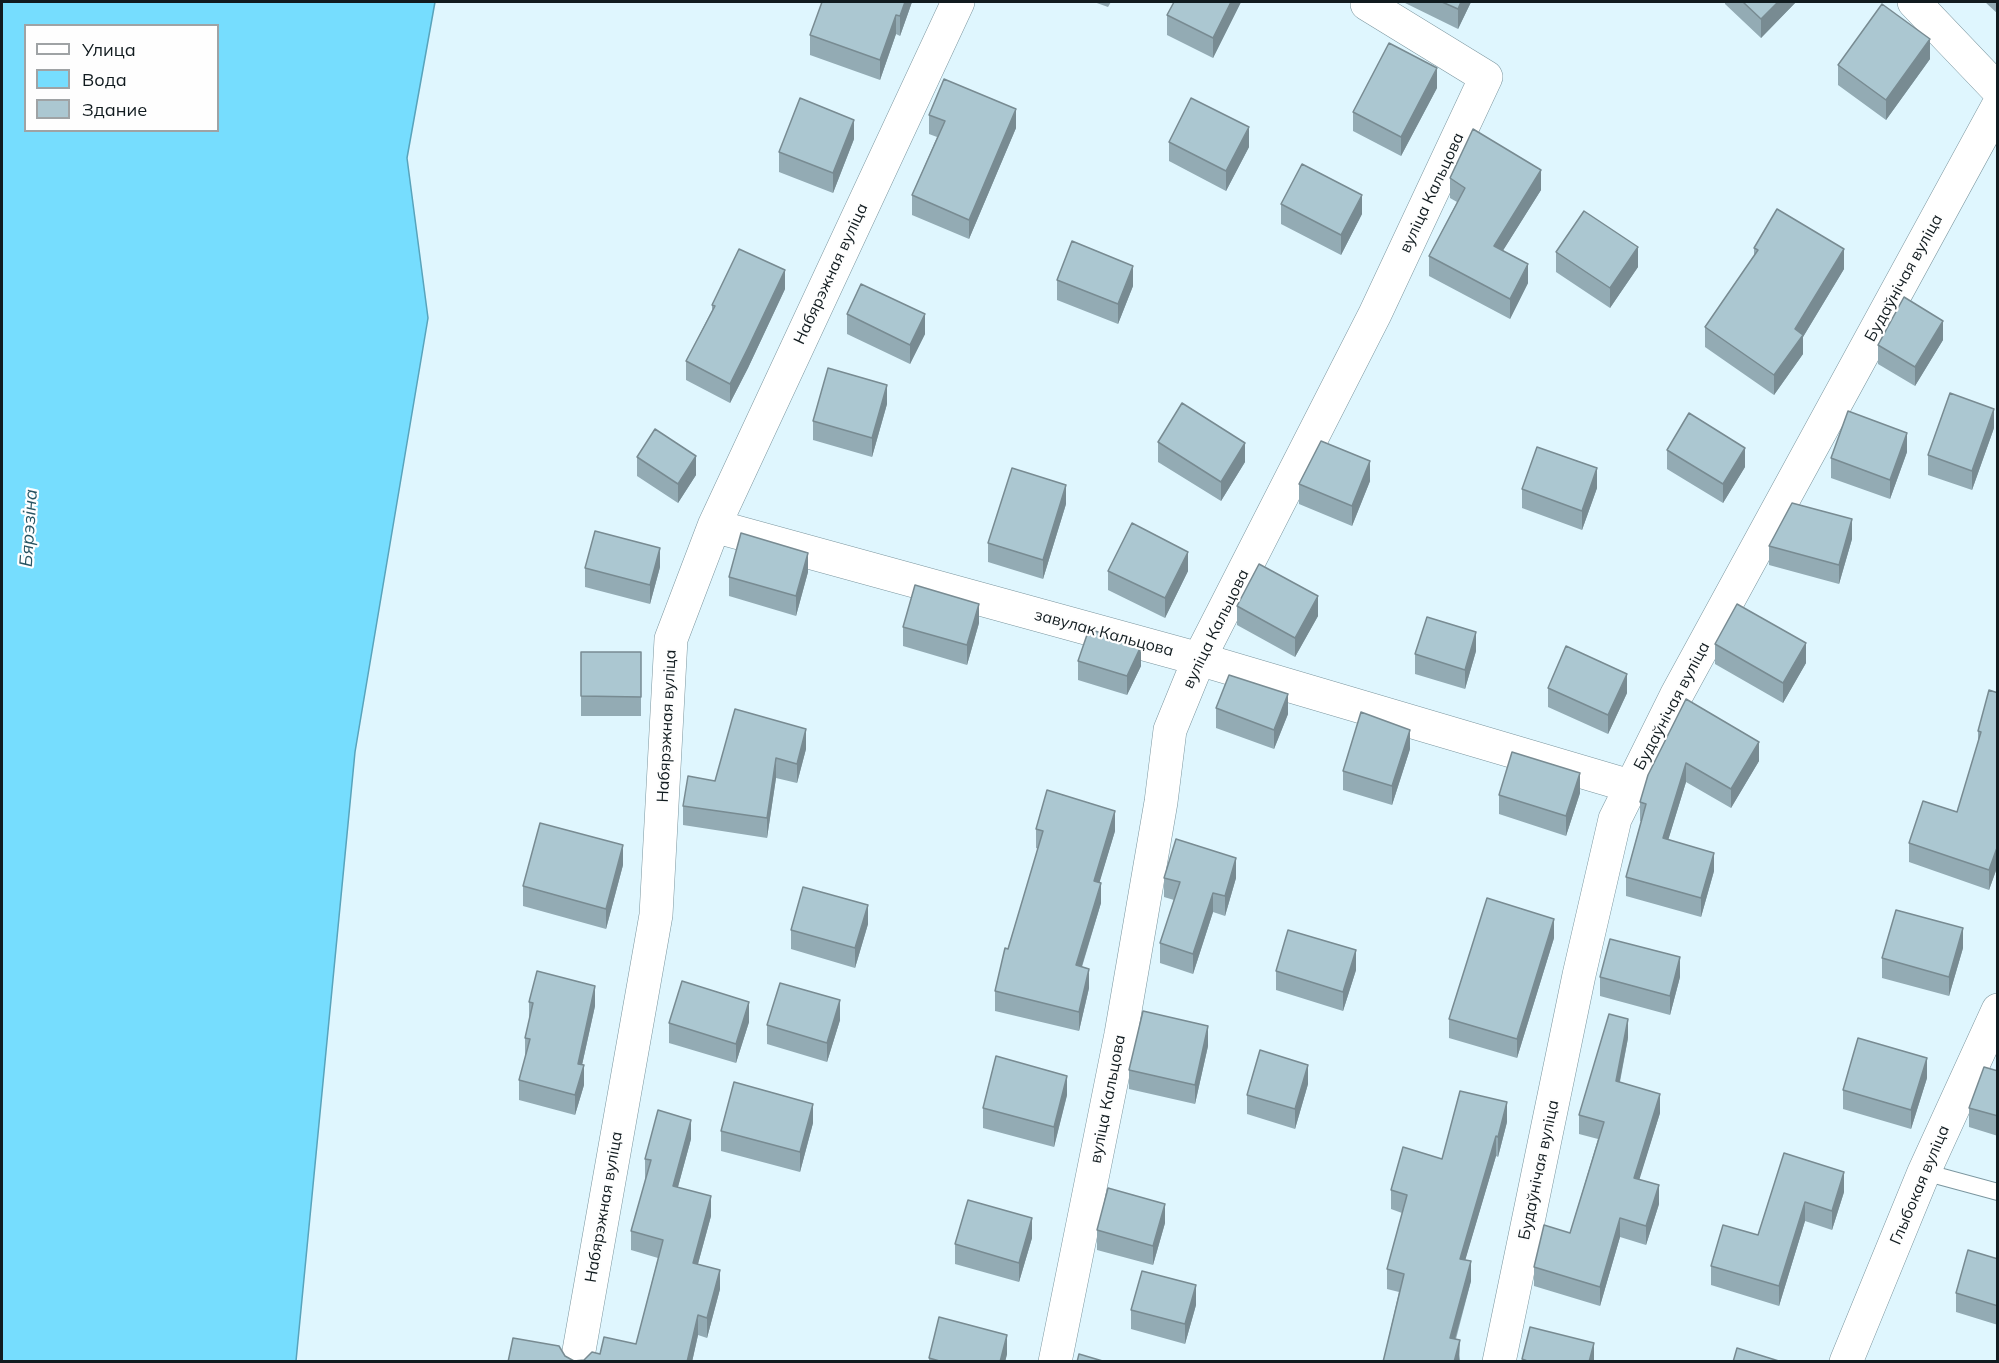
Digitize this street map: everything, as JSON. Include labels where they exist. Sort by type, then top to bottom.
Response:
[{"type":"street","name":"Набярэжная вуліца","points":[[577,1362],[656,915],[671,639],[714,526],[958,2]]},
{"type":"street","points":[[1914,2],[1998,90]]},
{"type":"street","name":"вуліца Кальцова","points":[[1055,1362],[1121,1034],[1161,802],[1170,730],[1199,659],[1375,314],[1486,77],[1367,4]]},
{"type":"street","name":"Будаўнічая вуліца","points":[[1499,1362],[1577,986],[1615,819],[1676,696],[1998,106]]},
{"type":"street","name":"завулак Кальцова","points":[[714,526],[1199,659],[1630,786]]},
{"type":"street","name":"Глыбокая вуліца","points":[[1846,1362],[1924,1172],[1998,1010]]},
{"type":"lane","points":[[1924,1172],[1998,1192]]},
{"type":"water","name":"Бярэзіна","points":[[2,2],[435,2],[407,158],[428,318],[355,752],[296,1361],[2,1361]]},
{"type":"building","points":[[822,2],[905,2],[900,16],[896,15],[880,60],[810,35]]},
{"type":"building","points":[[1174,2],[1231,2],[1213,38],[1167,15]]},
{"type":"building","points":[[1442,2],[1461,2],[1458,9]]},
{"type":"building","points":[[1743,2],[1778,2],[1761,19]]},
{"type":"building","points":[[1882,4],[1930,39],[1886,100],[1838,65]]},
{"type":"building","points":[[1389,43],[1437,68],[1401,137],[1353,112]]},
{"type":"building","points":[[944,79],[1016,109],[969,220],[912,195],[945,121],[929,115]]},
{"type":"building","points":[[800,98],[854,120],[833,173],[779,152]]},
{"type":"building","points":[[1191,98],[1249,127],[1226,171],[1169,142]]},
{"type":"building","points":[[1473,129],[1541,170],[1494,246],[1528,264],[1510,299],[1429,256],[1465,188],[1450,178]]},
{"type":"building","points":[[1302,164],[1362,195],[1341,235],[1281,204]]},
{"type":"building","points":[[1777,209],[1844,249],[1795,329],[1803,335],[1774,375],[1705,327],[1758,250],[1754,248]]},
{"type":"building","points":[[1584,211],[1638,247],[1610,288],[1556,252]]},
{"type":"building","points":[[1072,241],[1133,266],[1118,304],[1057,280]]},
{"type":"building","points":[[739,249],[785,270],[730,384],[686,361],[715,306],[712,305]]},
{"type":"building","points":[[861,284],[925,314],[910,345],[847,314]]},
{"type":"building","points":[[1904,297],[1943,321],[1915,367],[1878,345]]},
{"type":"building","points":[[828,368],[887,385],[872,438],[813,421]]},
{"type":"building","points":[[1950,393],[1994,409],[1972,471],[1928,455]]},
{"type":"building","points":[[1182,403],[1245,443],[1221,482],[1158,442]]},
{"type":"building","points":[[1848,411],[1907,433],[1890,480],[1831,458]]},
{"type":"building","points":[[1689,413],[1745,448],[1723,484],[1667,450]]},
{"type":"building","points":[[655,429],[696,456],[678,484],[637,457]]},
{"type":"building","points":[[1321,441],[1370,461],[1352,506],[1299,484]]},
{"type":"building","points":[[1537,447],[1597,468],[1582,511],[1522,489]]},
{"type":"building","points":[[1012,468],[1066,485],[1043,560],[988,543]]},
{"type":"building","points":[[1792,503],[1852,519],[1839,565],[1769,546]]},
{"type":"building","points":[[1132,523],[1188,552],[1165,598],[1108,571]]},
{"type":"building","points":[[595,531],[660,548],[650,585],[585,568]]},
{"type":"building","points":[[741,533],[808,553],[796,596],[729,577]]},
{"type":"building","points":[[1259,564],[1318,596],[1295,638],[1237,606]]},
{"type":"building","points":[[915,585],[979,604],[967,645],[903,627]]},
{"type":"building","points":[[1737,604],[1806,643],[1783,683],[1715,644]]},
{"type":"building","points":[[1427,617],[1476,632],[1465,670],[1415,654]]},
{"type":"building","points":[[1089,629],[1141,646],[1127,676],[1078,661]]},
{"type":"building","points":[[1566,646],[1627,674],[1608,715],[1548,688]]},
{"type":"building","points":[[581,652],[641,652],[641,697],[581,696]]},
{"type":"building","points":[[1229,675],[1288,694],[1274,730],[1216,708]]},
{"type":"building","points":[[1989,690],[1998,693],[1998,845],[1989,870],[1909,843],[1923,801],[1957,812],[1981,732],[1978,731]]},
{"type":"building","points":[[1686,699],[1759,742],[1731,789],[1686,763],[1663,838],[1714,853],[1701,898],[1626,877],[1646,804],[1640,802],[1648,775]]},
{"type":"building","points":[[735,709],[806,729],[797,764],[776,758],[767,818],[683,806],[688,776],[715,781]]},
{"type":"building","points":[[1361,712],[1410,730],[1392,786],[1343,771]]},
{"type":"building","points":[[1512,752],[1580,773],[1566,816],[1499,795]]},
{"type":"building","points":[[1047,790],[1115,811],[1094,881],[1101,883],[1076,965],[1089,969],[1079,1012],[995,991],[1005,948],[1008,949],[1043,831],[1036,829]]},
{"type":"building","points":[[540,823],[623,845],[606,909],[523,886]]},
{"type":"building","points":[[1176,839],[1236,858],[1225,896],[1213,893],[1193,954],[1160,943],[1180,882],[1164,878]]},
{"type":"building","points":[[803,887],[868,905],[855,948],[791,930]]},
{"type":"building","points":[[1487,898],[1554,919],[1517,1039],[1449,1019]]},
{"type":"building","points":[[1896,910],[1963,928],[1949,977],[1882,958]]},
{"type":"building","points":[[1288,930],[1356,950],[1343,992],[1276,971]]},
{"type":"building","points":[[1610,939],[1680,957],[1670,996],[1600,977]]},
{"type":"building","points":[[537,971],[595,986],[578,1064],[584,1065],[575,1095],[519,1080],[530,1039],[525,1038],[533,1003],[529,1002]]},
{"type":"building","points":[[682,981],[749,1002],[736,1044],[669,1023]]},
{"type":"building","points":[[780,983],[840,1000],[827,1043],[767,1025]]},
{"type":"building","points":[[1143,1011],[1208,1026],[1195,1085],[1129,1070]]},
{"type":"building","points":[[1609,1014],[1628,1019],[1616,1081],[1660,1094],[1634,1178],[1659,1185],[1646,1226],[1620,1218],[1600,1287],[1534,1267],[1544,1225],[1570,1233],[1604,1122],[1579,1115]]},
{"type":"building","points":[[1858,1038],[1927,1058],[1911,1110],[1843,1090]]},
{"type":"building","points":[[1260,1050],[1308,1065],[1295,1109],[1247,1095]]},
{"type":"building","points":[[996,1056],[1067,1076],[1054,1127],[983,1108]]},
{"type":"building","points":[[1984,1067],[1998,1071],[1998,1116],[1969,1108]]},
{"type":"building","points":[[734,1082],[813,1104],[800,1152],[721,1131]]},
{"type":"building","points":[[1460,1091],[1507,1102],[1460,1259],[1471,1261],[1450,1338],[1460,1340],[1454,1362],[1383,1362],[1404,1274],[1387,1269],[1407,1195],[1391,1190],[1403,1147],[1442,1159]]},
{"type":"building","points":[[658,1110],[691,1120],[673,1186],[711,1196],[693,1263],[720,1270],[707,1318],[698,1315],[687,1362],[508,1362],[513,1338],[559,1346],[565,1356],[574,1361],[584,1360],[592,1352],[600,1354],[604,1337],[636,1344],[663,1240],[631,1231],[651,1160],[645,1159]]},
{"type":"building","points":[[1784,1153],[1844,1172],[1832,1211],[1805,1202],[1779,1286],[1711,1266],[1723,1225],[1758,1235]]},
{"type":"building","points":[[1108,1188],[1165,1204],[1153,1246],[1097,1230]]},
{"type":"building","points":[[968,1200],[1032,1218],[1019,1263],[955,1244]]},
{"type":"building","points":[[1968,1250],[1998,1259],[1998,1306],[1956,1293]]},
{"type":"building","points":[[1142,1271],[1196,1285],[1185,1324],[1131,1310]]},
{"type":"building","points":[[939,1317],[1007,1335],[1000,1362],[943,1362],[929,1358]]},
{"type":"building","points":[[1530,1327],[1594,1343],[1589,1362],[1530,1362],[1522,1359]]},
{"type":"building","points":[[1737,1348],[1782,1362],[1733,1362]]},
{"type":"building","points":[[1079,1354],[1106,1362],[1077,1362]]}]
